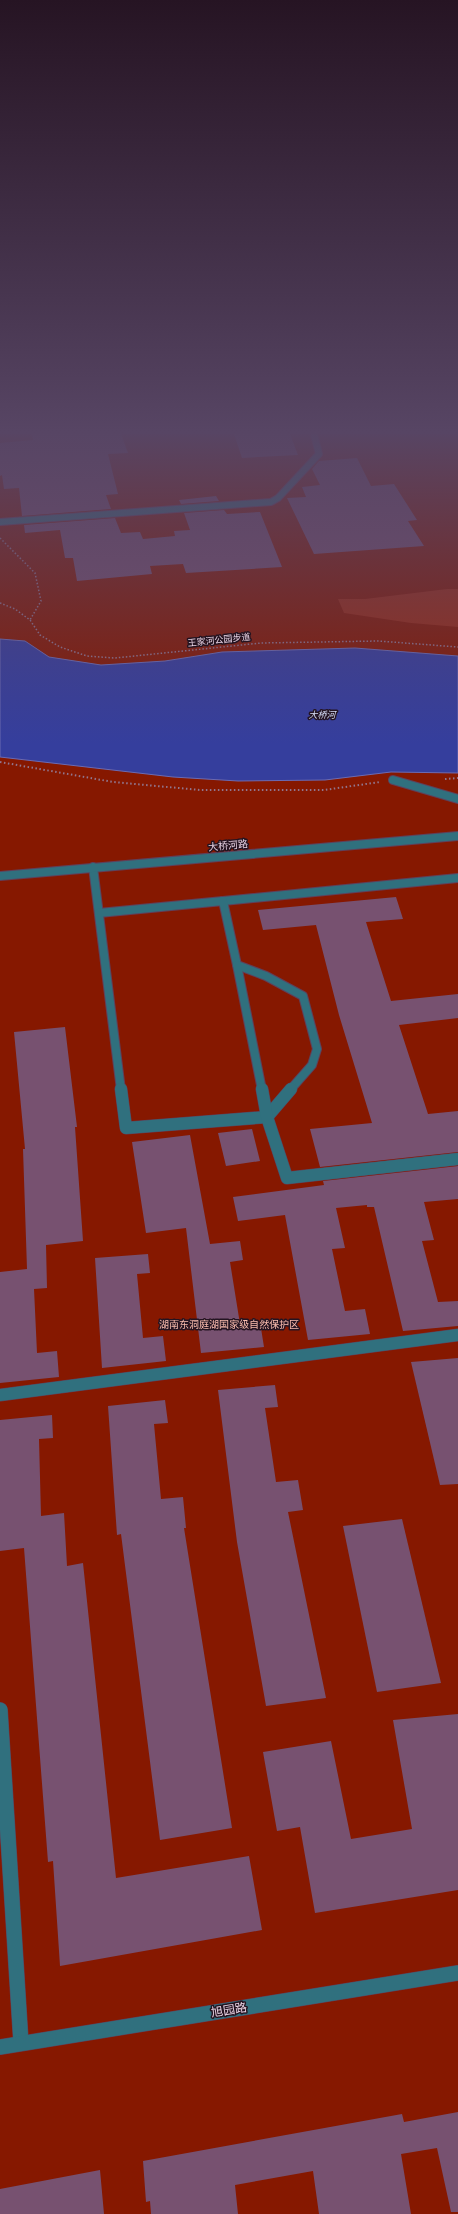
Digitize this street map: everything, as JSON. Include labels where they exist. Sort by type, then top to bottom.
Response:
[{"type":"street","points":[[393,780],[458,799]]},
{"type":"street","name":"大桥河路","points":[[0,876],[458,836]]},
{"type":"street","points":[[94,867],[126,1128],[267,1117],[312,1065],[317,1050],[303,996],[266,976],[237,965]]},
{"type":"street","points":[[99,913],[458,878]]},
{"type":"street","points":[[223,901],[267,1117],[287,1178],[458,1159]]},
{"type":"street","points":[[0,1395],[458,1335]]},
{"type":"street","points":[[0,1710],[21,2043]]},
{"type":"street","name":"旭园路","points":[[0,2047],[458,1973]]},
{"type":"path","points":[[0,538],[35,573],[41,601],[30,620]]},
{"type":"path","name":"王家河公园步道","points":[[0,603],[15,609],[30,620],[40,635],[60,647],[87,656],[115,658],[261,643],[378,641],[458,647]]},
{"type":"path","points":[[0,762],[113,782],[200,790],[324,790],[393,780]]},
{"type":"path","points":[[444,779],[458,778]]},
{"type":"green space","name":"湖南东洞庭湖国家级自然保护区","points":[[0,537],[458,537],[458,2214],[0,2214]]},
{"type":"shaded area","points":[[458,589],[458,627],[411,623],[344,613],[338,599],[365,599]]},
{"type":"water","name":"大桥河","points":[[0,639],[25,641],[49,657],[101,665],[165,661],[222,652],[355,648],[458,656],[458,773],[391,772],[325,780],[238,781],[173,777],[0,757]]},
{"type":"building","points":[[61,537],[142,537],[143,539],[161,537],[270,537],[282,567],[186,573],[183,564],[150,566],[152,574],[77,581],[73,558],[65,558]]},
{"type":"building","points":[[306,537],[418,537],[424,546],[314,554]]},
{"type":"building","points":[[396,897],[403,919],[366,922],[391,1001],[458,994],[458,1018],[399,1025],[428,1114],[458,1111],[458,1152],[320,1167],[310,1129],[372,1123],[339,1015],[316,925],[263,930],[258,910]]},
{"type":"building","points":[[65,1027],[77,1127],[75,1127],[83,1241],[46,1245],[47,1288],[34,1289],[37,1353],[57,1351],[59,1377],[0,1383],[0,1272],[27,1269],[23,1149],[25,1149],[14,1032]]},
{"type":"building","points":[[252,1129],[260,1161],[226,1166],[218,1133]]},
{"type":"building","points":[[190,1135],[210,1244],[240,1241],[243,1260],[230,1262],[240,1324],[260,1322],[264,1347],[201,1353],[186,1228],[146,1233],[132,1142]]},
{"type":"building","points":[[458,1166],[458,1199],[424,1202],[434,1240],[422,1241],[438,1302],[458,1301],[458,1326],[403,1331],[374,1207],[367,1207],[367,1205],[336,1208],[345,1248],[332,1249],[345,1311],[365,1309],[370,1334],[308,1340],[285,1215],[238,1221],[233,1197],[324,1185],[323,1181]]},
{"type":"building","points":[[148,1254],[150,1273],[137,1274],[143,1338],[163,1336],[166,1361],[102,1368],[95,1258]]},
{"type":"building","points":[[458,1358],[458,1484],[440,1485],[411,1362]]},
{"type":"building","points":[[275,1385],[278,1407],[265,1408],[276,1482],[298,1480],[303,1510],[288,1512],[326,1698],[266,1706],[237,1542],[218,1390]]},
{"type":"building","points":[[165,1400],[168,1423],[154,1424],[161,1499],[183,1497],[186,1528],[184,1528],[232,1828],[160,1840],[121,1534],[117,1535],[108,1406]]},
{"type":"building","points":[[52,1415],[53,1438],[39,1439],[41,1516],[64,1513],[67,1566],[83,1563],[116,1878],[249,1856],[262,1930],[60,1966],[53,1861],[48,1862],[24,1548],[0,1551],[0,1420]]},
{"type":"building","points":[[402,1519],[441,1683],[377,1692],[343,1526]]},
{"type":"building","points":[[458,1714],[458,1890],[315,1913],[300,1827],[277,1831],[263,1752],[331,1741],[351,1839],[412,1829],[393,1720]]},
{"type":"building","points":[[458,2112],[458,2212],[451,2212],[437,2148],[401,2154],[411,2214],[319,2214],[313,2171],[235,2185],[238,2214],[151,2214],[150,2201],[146,2202],[143,2161],[402,2114],[404,2122]]},
{"type":"building","points":[[100,2170],[104,2214],[0,2214],[0,2189]]}]
